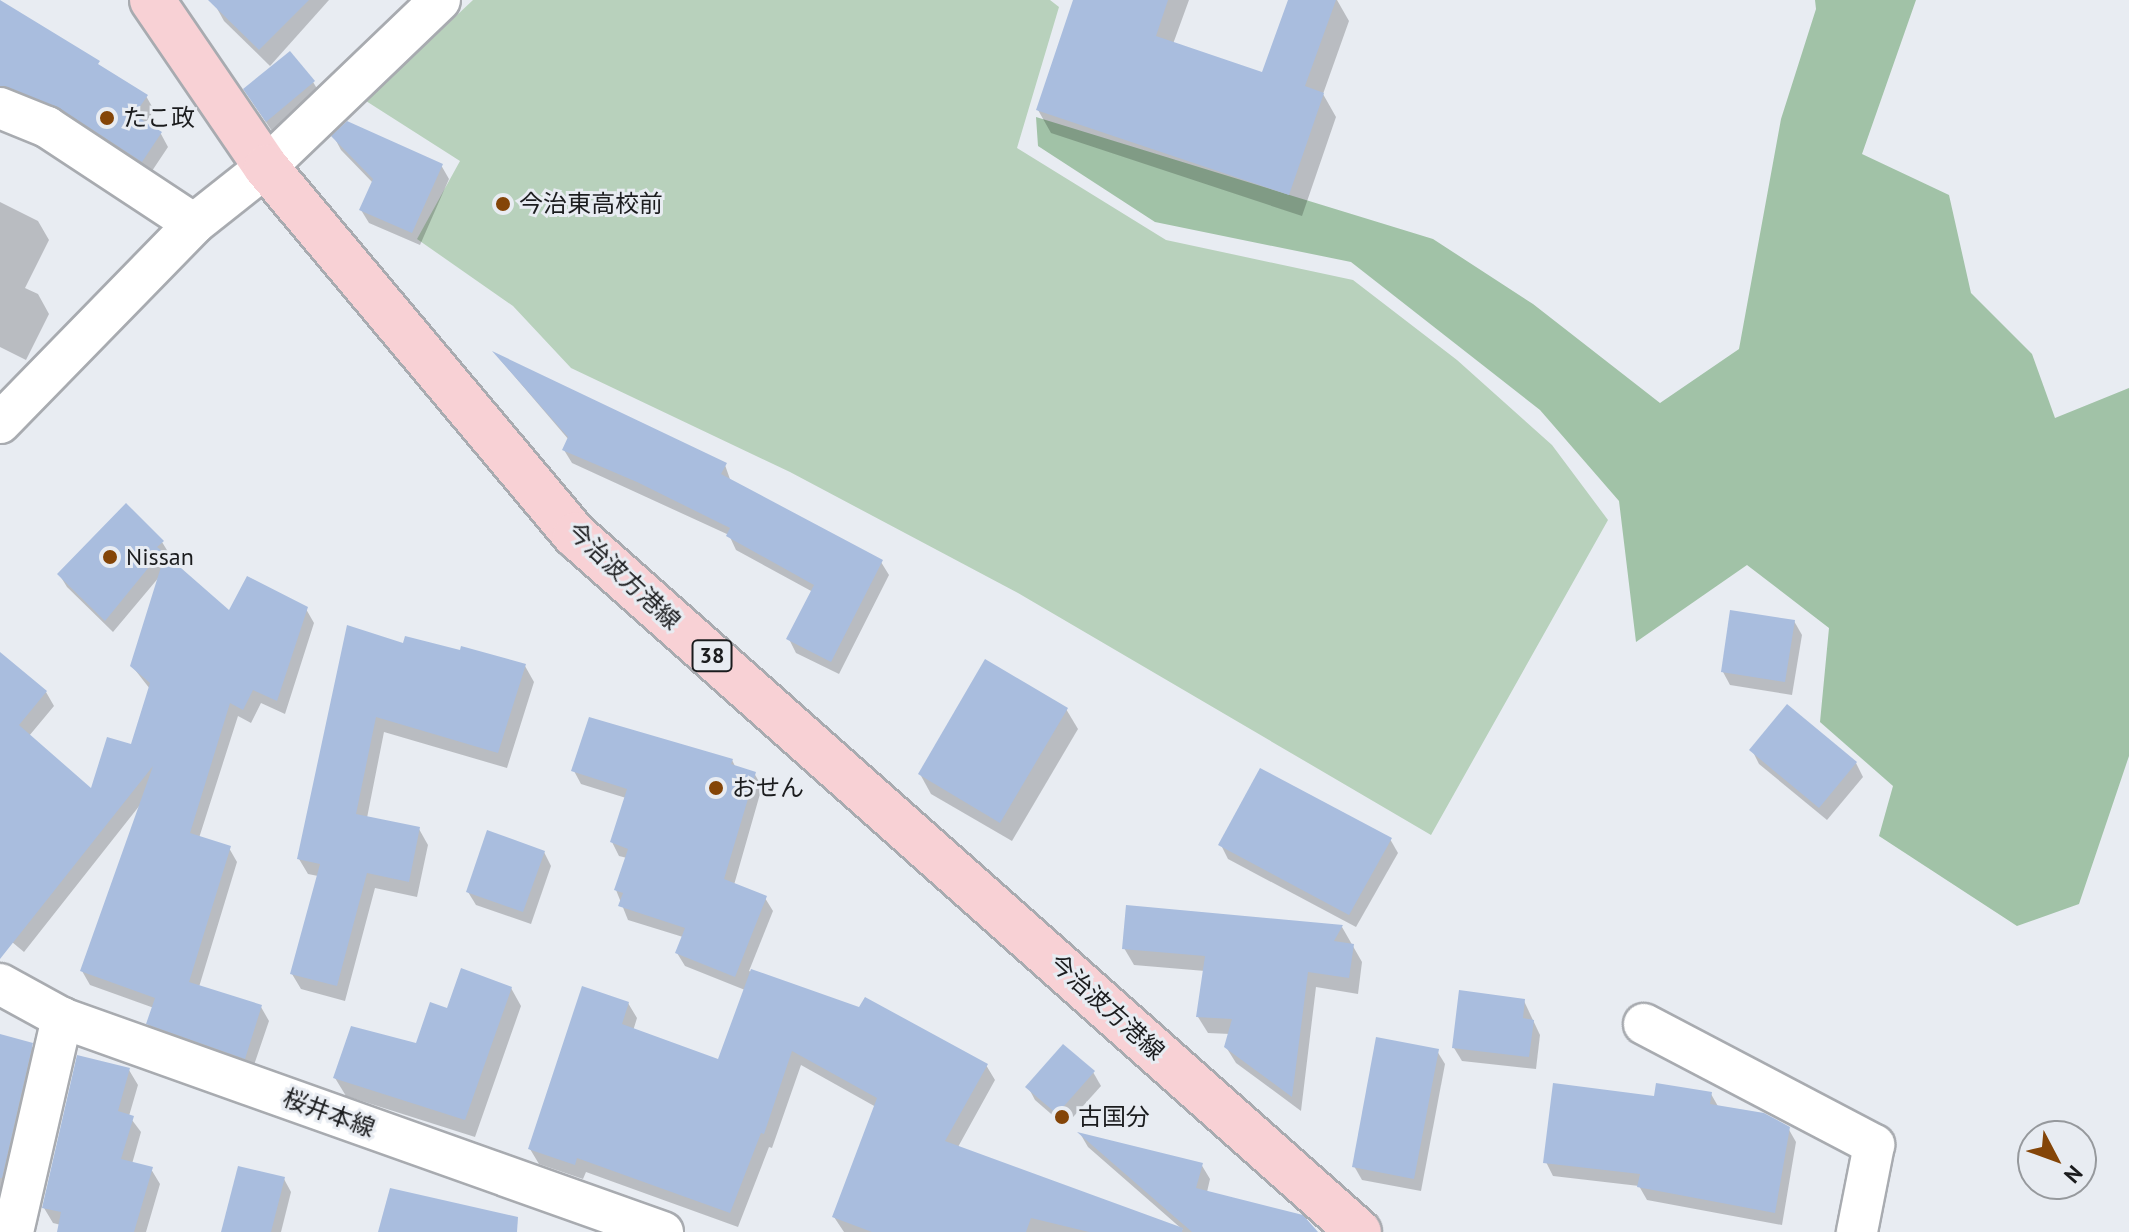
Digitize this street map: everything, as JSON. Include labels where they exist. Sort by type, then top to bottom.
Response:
[{"type":"main road","name":"今治波方港線","points":[[152,0],[266,167],[575,535],[1359,1232]]},
{"type":"street","points":[[0,423],[194,224],[266,167],[440,0]]},
{"type":"street","points":[[0,108],[47,127],[194,224]]},
{"type":"street","name":"桜井本線","points":[[0,984],[62,1018],[663,1232]]},
{"type":"street","points":[[13,1232],[62,1018]]},
{"type":"street","points":[[1644,1024],[1874,1145],[1857,1232]]},
{"type":"green space","points":[[473,0],[1050,0],[1059,7],[1017,148],[1166,240],[1353,280],[1457,360],[1552,445],[1608,520],[1431,835],[1018,593],[790,472],[571,368],[513,306],[417,239],[460,161],[366,101]]},
{"type":"green space","points":[[1815,0],[1916,0],[1862,154],[1949,195],[1971,293],[2032,354],[2055,418],[2129,388],[2129,756],[2079,904],[2017,926],[1879,836],[1893,786],[1820,722],[1829,628],[1747,565],[1636,642],[1619,501],[1540,410],[1351,262],[1155,222],[1038,146],[1036,117],[1433,239],[1533,304],[1660,403],[1739,349],[1781,119],[1816,9]]},
{"type":"building","points":[[0,0],[100,61],[98,64],[148,95],[134,115],[162,132],[142,162],[59,108],[0,86]]},
{"type":"building","points":[[208,0],[309,0],[259,50]]},
{"type":"building","points":[[1073,0],[1168,0],[1156,36],[1262,72],[1288,0],[1336,0],[1305,86],[1324,93],[1289,195],[1036,110]]},
{"type":"building","points":[[290,51],[315,81],[266,122],[243,89]]},
{"type":"building","points":[[347,121],[443,164],[412,233],[359,210],[373,179],[331,136]]},
{"type":"building","points":[[492,351],[727,463],[721,474],[883,560],[831,662],[786,639],[814,585],[726,536],[730,528],[637,482],[562,450],[568,437]]},
{"type":"building","name":"Nissan","points":[[126,503],[164,541],[157,547],[162,551],[105,621],[57,574]]},
{"type":"building","points":[[165,554],[229,610],[247,576],[308,607],[277,701],[253,690],[243,710],[230,703],[190,833],[231,846],[189,982],[262,1005],[245,1059],[146,1024],[155,998],[80,971],[153,766],[0,959],[0,652],[47,691],[19,725],[91,788],[107,737],[131,744],[150,683],[130,666]]},
{"type":"building","points":[[1730,610],[1795,620],[1785,682],[1721,672]]},
{"type":"building","points":[[347,625],[403,643],[405,636],[460,650],[461,646],[526,664],[498,753],[376,717],[356,814],[420,827],[409,882],[367,873],[337,986],[290,974],[320,864],[297,859]]},
{"type":"building","points":[[985,659],[1068,708],[1000,823],[918,774]]},
{"type":"building","points":[[1787,704],[1857,762],[1819,808],[1749,750]]},
{"type":"building","points":[[589,717],[733,759],[731,764],[756,772],[724,879],[767,896],[735,977],[675,953],[685,928],[618,906],[623,893],[614,890],[628,849],[610,842],[627,789],[571,771]]},
{"type":"building","points":[[1260,768],[1392,838],[1349,915],[1218,845]]},
{"type":"building","points":[[487,830],[545,851],[523,912],[466,892]]},
{"type":"building","points":[[1126,905],[1343,925],[1334,941],[1354,944],[1349,978],[1308,972],[1292,1097],[1224,1047],[1232,1019],[1196,1017],[1205,956],[1122,949]]},
{"type":"building","points":[[461,968],[512,987],[465,1120],[333,1078],[351,1026],[416,1043],[430,1002],[447,1008]]},
{"type":"building","points":[[751,969],[859,1007],[865,997],[988,1064],[945,1141],[1183,1228],[1182,1232],[1089,1232],[1031,1218],[1026,1232],[872,1232],[832,1217],[877,1098],[792,1051],[764,1134],[761,1133],[730,1213],[577,1158],[575,1165],[528,1149],[582,986],[629,1002],[622,1024],[718,1059]]},
{"type":"building","points":[[1459,990],[1525,999],[1523,1018],[1534,1020],[1529,1057],[1452,1048]]},
{"type":"building","points":[[0,1034],[33,1043],[2,1178],[0,1178]]},
{"type":"building","points":[[1376,1037],[1439,1049],[1414,1179],[1352,1167]]},
{"type":"building","points":[[1063,1044],[1095,1071],[1057,1114],[1025,1087]]},
{"type":"building","points":[[77,1055],[130,1068],[118,1111],[134,1116],[121,1159],[153,1167],[134,1232],[57,1232],[61,1212],[42,1208]]},
{"type":"building","points":[[1553,1083],[1654,1096],[1656,1083],[1712,1092],[1710,1104],[1764,1113],[1790,1127],[1775,1213],[1637,1187],[1640,1174],[1543,1163]]},
{"type":"building","points":[[1077,1132],[1203,1163],[1196,1188],[1303,1215],[1318,1232],[1192,1232]]},
{"type":"building","points":[[238,1166],[285,1177],[271,1232],[221,1232]]},
{"type":"building","points":[[390,1188],[518,1217],[517,1232],[378,1232]]},
{"type":"place","name":"たこ政","points":[[107,118]]},
{"type":"place","name":"今治東高校前","points":[[503,204]]},
{"type":"place","name":"Nissan","points":[[110,557]]},
{"type":"place","name":"おせん","points":[[716,788]]},
{"type":"place","name":"古国分","points":[[1062,1117]]}]
